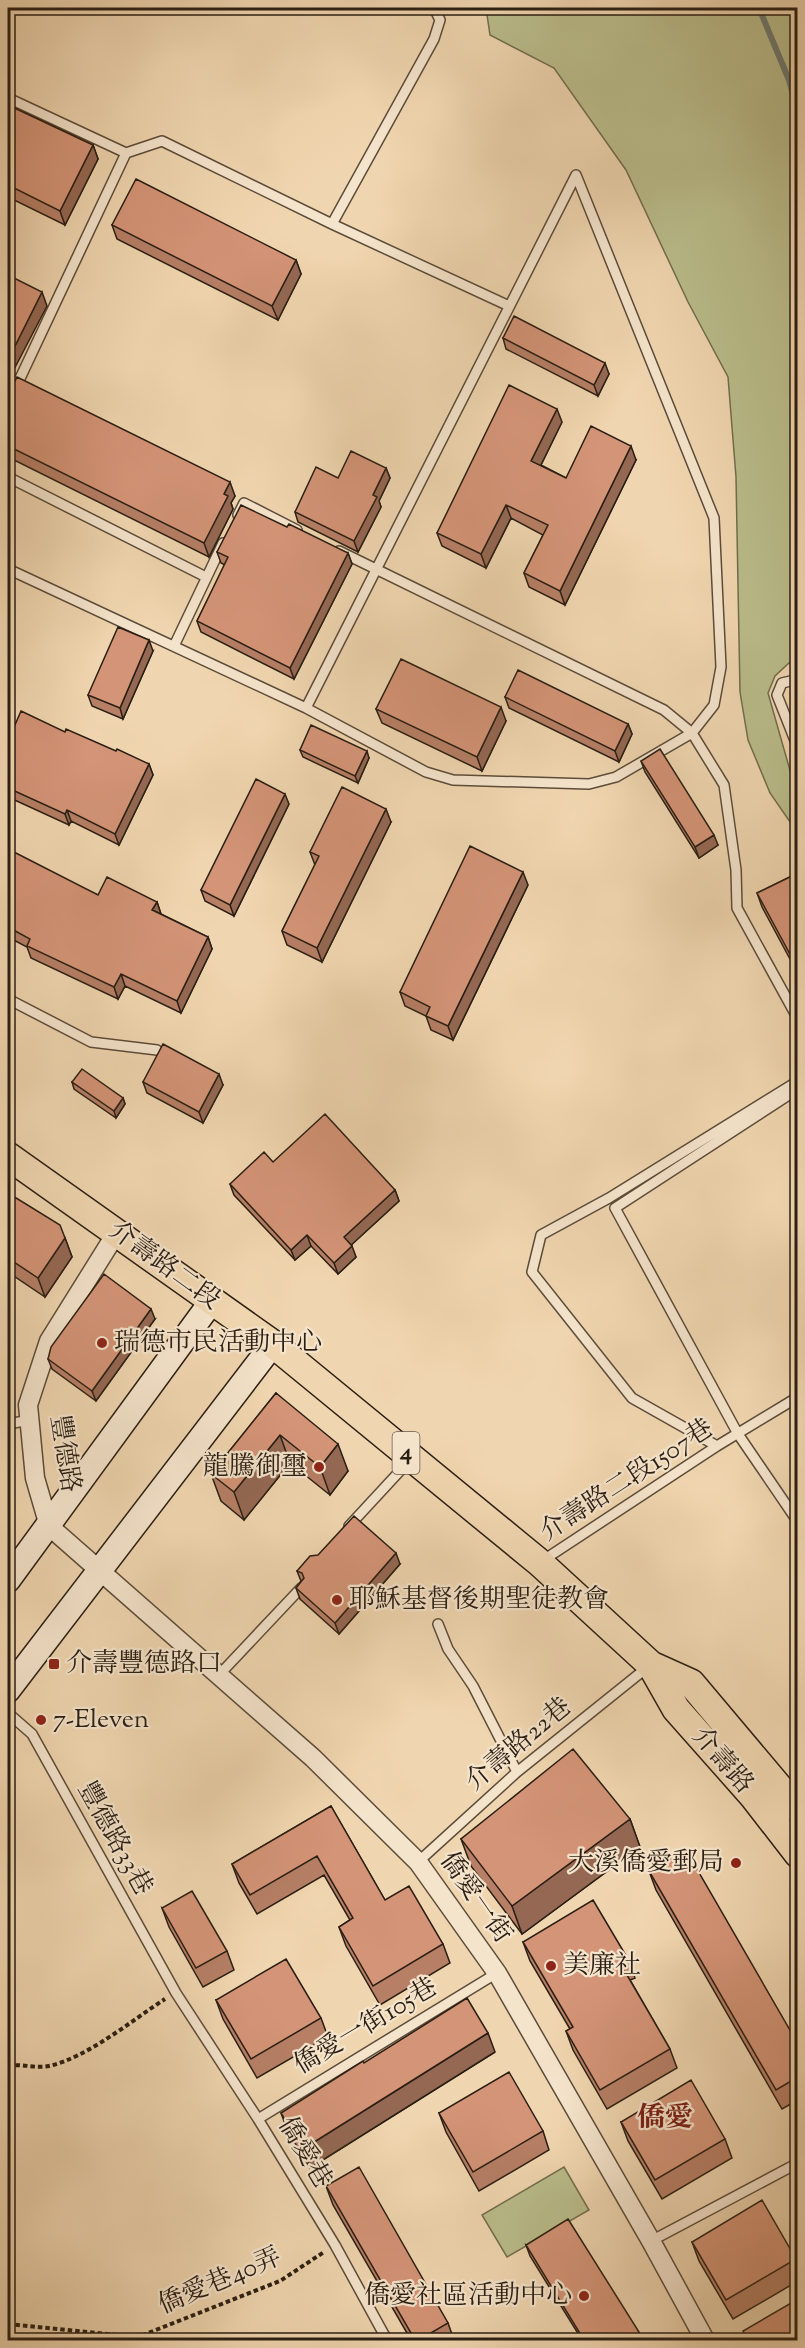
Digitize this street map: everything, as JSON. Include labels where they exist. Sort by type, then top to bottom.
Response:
[{"type":"main road","name":"介壽路二段","points":[[8,1156],[273,1344],[540,1563]]},
{"type":"main road","name":"豐德路","points":[[8,1580],[212,1301]]},
{"type":"main road","points":[[8,1690],[273,1344]]},
{"type":"main road","name":"介壽路","points":[[540,1563],[651,1665],[676,1709],[753,1796],[798,1854]]},
{"type":"main road","name":"介壽路","points":[[651,1665],[691,1683],[798,1810]]},
{"type":"street","name":"豐德路","points":[[100,1569],[49,1526],[35,1478],[28,1405],[49,1341],[117,1232]]},
{"type":"street","name":"僑愛一街","points":[[100,1569],[313,1758],[418,1862],[497,1973],[651,2241],[705,2340]]},
{"type":"lane","points":[[332,224],[434,39],[440,20],[434,8]]},
{"type":"lane","points":[[8,98],[126,153],[162,141],[332,224],[509,306]]},
{"type":"lane","points":[[8,404],[126,153]]},
{"type":"lane","points":[[8,569],[306,708],[426,772],[453,780],[589,784],[616,777],[692,733],[714,705],[721,667],[714,518],[576,175],[306,708]]},
{"type":"lane","points":[[8,477],[206,577]]},
{"type":"lane","points":[[233,524],[244,503],[305,534]]},
{"type":"lane","points":[[174,646],[227,535]]},
{"type":"lane","points":[[325,544],[664,710],[692,733],[724,785],[736,870],[737,908],[798,1019]]},
{"type":"lane","points":[[798,681],[783,683],[777,695],[798,748]]},
{"type":"lane","points":[[8,999],[91,1042],[157,1050]]},
{"type":"lane","points":[[717,1446],[632,1398],[532,1272],[541,1235],[609,1198],[798,1081]]},
{"type":"lane","points":[[798,1089],[615,1208],[738,1434],[798,1522]]},
{"type":"lane","name":"介壽路二段1507巷","points":[[540,1563],[717,1446],[798,1397]]},
{"type":"lane","points":[[8,1424],[30,1420]]},
{"type":"lane","points":[[340,1535],[412,1458]]},
{"type":"lane","points":[[219,1675],[301,1588]]},
{"type":"lane","points":[[438,1624],[448,1649],[473,1686],[517,1772]]},
{"type":"lane","name":"介壽路22巷","points":[[418,1862],[517,1772],[651,1665]]},
{"type":"lane","name":"豐德路33巷","points":[[8,1713],[32,1734],[176,1993]]},
{"type":"lane","name":"僑愛一街105巷","points":[[258,2119],[497,1973]]},
{"type":"lane","name":"僑愛巷","points":[[176,1993],[258,2119],[335,2245],[387,2340]]},
{"type":"lane","points":[[651,2241],[798,2163]]},
{"type":"path","points":[[8,2066],[19,2064],[45,2067],[71,2060],[176,1993]]},
{"type":"path","name":"僑愛巷40弄","points":[[8,2324],[138,2337],[280,2281],[335,2245]]},
{"type":"green space","points":[[486,8],[797,8],[798,661],[789,663],[775,676],[768,693],[797,795],[797,832],[770,793],[748,740],[740,692],[736,477],[728,377],[688,302],[626,170],[554,68],[490,35]]},
{"type":"green space","points":[[564,2167],[589,2210],[507,2257],[482,2215]]},
{"type":"building","points":[[8,105],[93,145],[60,211],[8,185]]},
{"type":"building","points":[[136,179],[296,260],[272,306],[112,225]]},
{"type":"building","points":[[8,275],[42,292],[8,360]]},
{"type":"building","points":[[514,316],[605,363],[594,385],[503,338]]},
{"type":"building","points":[[17,377],[230,482],[224,494],[228,496],[204,543],[8,446],[8,395]]},
{"type":"building","points":[[509,385],[557,409],[531,461],[566,478],[591,426],[631,446],[560,591],[524,573],[548,525],[506,505],[481,554],[437,533]]},
{"type":"building","points":[[351,451],[386,468],[373,495],[377,497],[354,541],[295,512],[316,467],[338,478]]},
{"type":"building","points":[[241,505],[287,527],[289,524],[348,553],[290,668],[197,621],[228,557],[217,552]]},
{"type":"building","points":[[118,627],[149,640],[120,708],[88,695]]},
{"type":"building","points":[[401,659],[501,707],[477,757],[376,709]]},
{"type":"building","points":[[518,670],[628,724],[615,751],[505,697]]},
{"type":"building","points":[[21,711],[65,732],[66,729],[149,764],[115,834],[67,810],[65,814],[8,788],[8,741]]},
{"type":"building","points":[[311,725],[367,751],[355,776],[300,750]]},
{"type":"building","points":[[660,749],[714,835],[695,847],[641,761]]},
{"type":"building","points":[[256,779],[285,794],[230,905],[201,890]]},
{"type":"building","points":[[342,787],[386,809],[317,948],[282,931],[319,856],[310,852]]},
{"type":"building","points":[[470,846],[523,872],[448,1026],[426,1016],[430,1007],[400,992]]},
{"type":"building","points":[[10,850],[98,895],[107,877],[157,902],[152,910],[208,937],[177,1001],[121,974],[114,987],[27,946],[30,939],[8,927],[8,854]]},
{"type":"building","points":[[798,873],[798,969],[757,893]]},
{"type":"building","points":[[163,1044],[219,1074],[199,1112],[143,1082]]},
{"type":"building","points":[[82,1069],[123,1098],[114,1111],[72,1082]]},
{"type":"building","points":[[325,1114],[395,1190],[344,1237],[352,1246],[334,1263],[307,1235],[291,1250],[230,1184],[264,1152],[273,1162]]},
{"type":"building","points":[[8,1193],[60,1225],[65,1238],[38,1278],[8,1258]]},
{"type":"building","name":"瑞德市民活動中心","points":[[104,1274],[151,1309],[92,1391],[48,1359],[51,1347]]},
{"type":"building","points":[[276,1393],[338,1444],[320,1467],[280,1435],[234,1492],[211,1474]]},
{"type":"building","points":[[354,1516],[396,1553],[335,1623],[296,1588],[304,1578],[302,1573],[297,1571],[310,1556],[318,1555]]},
{"type":"building","points":[[573,1749],[630,1819],[512,1906],[461,1839]]},
{"type":"building","points":[[331,1806],[385,1900],[409,1886],[443,1944],[373,1986],[339,1927],[353,1918],[317,1856],[250,1895],[232,1864]]},
{"type":"building","points":[[686,1850],[798,2044],[798,2077],[776,2090],[649,1871]]},
{"type":"building","points":[[192,1891],[227,1951],[196,1968],[162,1908]]},
{"type":"building","points":[[593,1900],[628,1959],[620,1963],[670,2049],[600,2090],[566,2031],[573,2027],[523,1942]]},
{"type":"building","points":[[286,1959],[321,2018],[251,2059],[216,2000]]},
{"type":"building","points":[[467,1998],[488,2033],[303,2149],[281,2113]]},
{"type":"building","points":[[509,2072],[543,2131],[473,2172],[439,2113]]},
{"type":"building","points":[[691,2080],[725,2139],[655,2180],[621,2122]]},
{"type":"building","points":[[359,2167],[448,2323],[419,2340],[415,2340],[326,2186]]},
{"type":"building","points":[[762,2200],[796,2259],[726,2300],[692,2242]]},
{"type":"building","name":"僑愛社區活動中心","points":[[568,2219],[644,2340],[584,2340],[526,2245]]},
{"type":"building","points":[[798,2299],[798,2340],[748,2340],[743,2331]]},
{"type":"waterway","points":[[759,8],[789,80],[798,113]]},
{"type":"place","name":"瑞德市民活動中心","points":[[102,1343]]},
{"type":"place","name":"龍騰御璽","points":[[319,1467]]},
{"type":"place","name":"耶穌基督後期聖徒教會","points":[[337,1600]]},
{"type":"place","name":"介壽豐德路口","points":[[54,1664]]},
{"type":"place","name":"7-Eleven","points":[[41,1720]]},
{"type":"place","name":"大溪僑愛郵局","points":[[736,1863]]},
{"type":"place","name":"美廉社","points":[[551,1966]]},
{"type":"place","name":"僑愛社區活動中心","points":[[584,2296]]},
{"type":"district","name":"僑愛","points":[[665,2119]]}]
